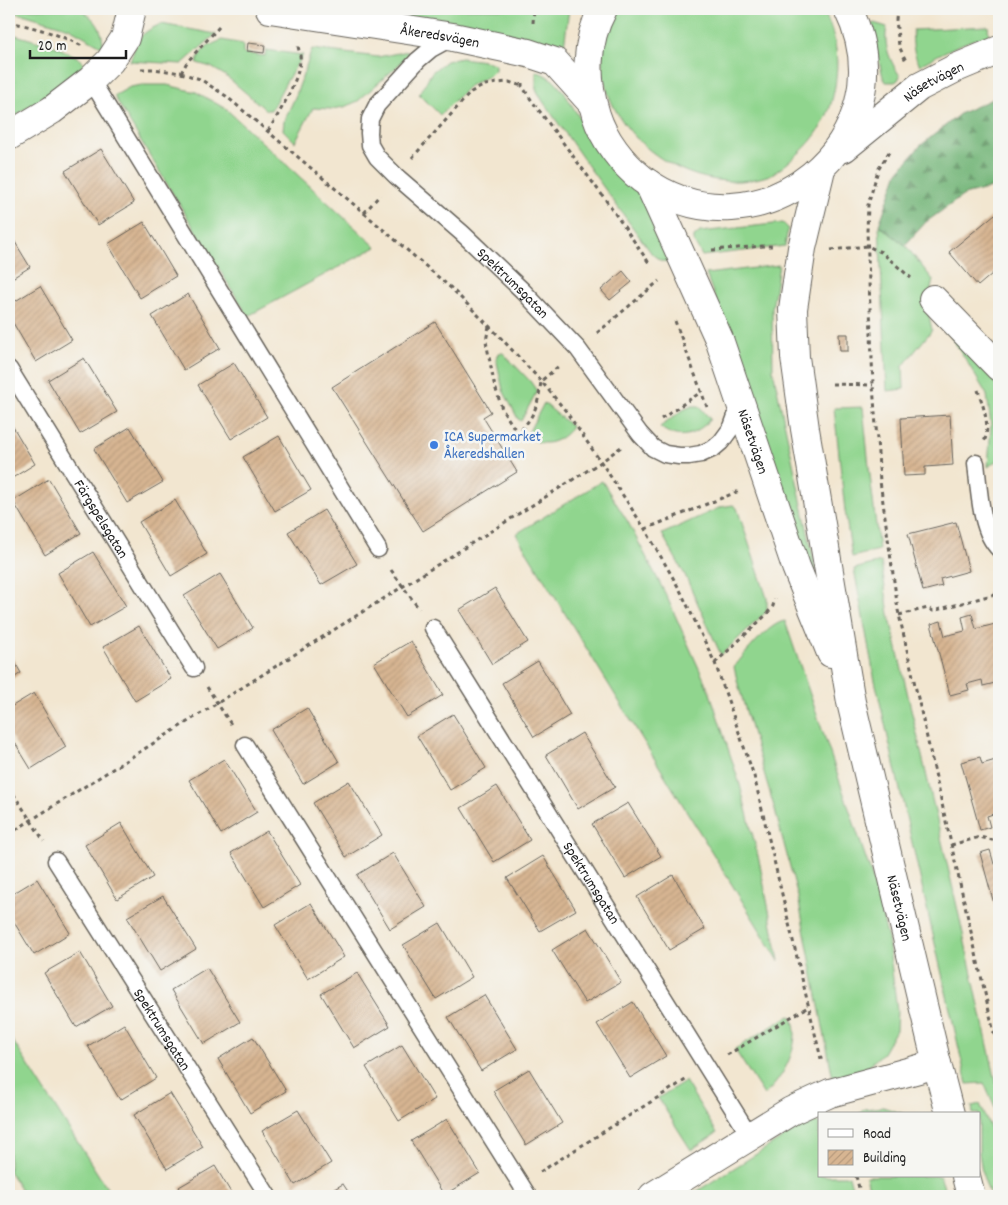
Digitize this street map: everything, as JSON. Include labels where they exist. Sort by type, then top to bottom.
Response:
[{"type":"street","points":[[9,136],[52,110],[101,71],[125,38],[132,9]]},
{"type":"street","name":"Åkeredsvägen","points":[[270,9],[453,37],[528,53],[555,62],[592,103]]},
{"type":"street","name":"Näsetvägen","points":[[603,9],[594,29],[588,58],[589,88],[592,103],[604,134],[623,162],[649,184],[682,200],[719,207],[756,204],[791,191],[807,180],[919,87],[956,68],[999,50]]},
{"type":"street","name":"Näsetvägen","points":[[848,9],[853,17],[859,36],[862,54],[861,92],[850,128],[825,164],[802,248],[793,309],[795,357],[805,429],[851,702],[949,1112]]},
{"type":"street","name":"Näsetvägen","points":[[649,184],[719,339],[796,567],[851,702]]},
{"type":"street","points":[[934,299],[999,367]]},
{"type":"street","points":[[653,1196],[791,1111],[830,1093],[937,1064]]},
{"type":"street","points":[[966,1178],[971,1196]]},
{"type":"lane","name":"Spektrumsgatan","points":[[453,37],[431,49],[418,60],[377,104],[370,120],[369,133],[370,145],[377,157],[462,233],[541,309],[578,349],[640,434],[653,448],[665,454],[689,456],[700,454],[722,442]]},
{"type":"lane","points":[[101,71],[378,549]]},
{"type":"lane","name":"Färgspelsgatan","points":[[9,369],[194,668]]},
{"type":"lane","points":[[722,442],[732,427],[737,412],[737,393]]},
{"type":"lane","points":[[976,463],[983,515],[988,533],[999,549]]},
{"type":"lane","name":"Spektrumsgatan","points":[[433,628],[750,1136]]},
{"type":"lane","points":[[245,745],[524,1190]]},
{"type":"lane","name":"Spektrumsgatan","points":[[56,861],[268,1196]]},
{"type":"path","points":[[522,86],[534,9]]},
{"type":"path","points":[[9,22],[28,25],[67,38],[101,71],[154,69],[181,73],[200,79],[219,92],[364,212],[451,288],[541,381],[565,410],[645,529],[680,590],[715,663],[754,776],[830,1093]]},
{"type":"path","points":[[181,73],[187,62],[219,27]]},
{"type":"path","points":[[268,131],[281,112],[296,78],[300,60],[296,38]]},
{"type":"path","points":[[364,212],[471,92],[485,85],[509,82],[522,86],[605,199],[652,268]]},
{"type":"path","points":[[893,147],[878,170],[868,204],[867,246],[873,385],[880,481],[899,615],[999,1055]]},
{"type":"path","points":[[867,246],[881,252],[934,299]]},
{"type":"path","points":[[656,274],[660,280]]},
{"type":"path","points":[[674,318],[701,392],[722,442],[738,492]]},
{"type":"path","points":[[489,326],[486,341],[494,383],[502,409],[518,434],[531,418],[538,401],[541,381]]},
{"type":"path","points":[[832,384],[873,385]]},
{"type":"path","points":[[976,463],[987,436],[985,410],[977,389]]},
{"type":"path","points":[[9,834],[601,462]]},
{"type":"path","points":[[645,529],[738,492],[744,485]]},
{"type":"path","points":[[378,549],[402,587],[433,628]]},
{"type":"path","points":[[899,615],[928,608],[933,611],[999,593]]},
{"type":"path","points":[[715,663],[766,615],[773,606],[775,595]]},
{"type":"path","points":[[194,668],[245,745]]},
{"type":"path","points":[[9,787],[56,861]]},
{"type":"path","points":[[951,845],[980,837],[992,840],[999,838]]},
{"type":"path","points":[[524,1190],[707,1067],[808,1007]]},
{"type":"path","points":[[856,1178],[861,1196]]},
{"type":"green space","points":[[9,9],[79,9],[90,16],[97,24],[102,34],[103,47],[69,28],[9,12]]},
{"type":"green space","points":[[333,9],[569,9],[563,54]]},
{"type":"green space","points":[[617,9],[822,9],[832,30],[837,65],[835,89],[830,108],[823,123],[804,149],[783,167],[767,176],[732,181],[697,176],[664,161],[636,138],[616,110],[604,78],[604,44]]},
{"type":"green space","points":[[874,23],[887,27],[888,53],[900,76],[895,82],[886,82],[883,77],[871,28],[871,25]]},
{"type":"green space","points":[[161,24],[216,34],[182,64],[130,61],[135,47],[143,34]]},
{"type":"green space","points":[[988,26],[989,35],[953,48],[920,65],[916,57],[913,30]]},
{"type":"green space","points":[[9,33],[57,47],[79,58],[87,68],[9,120]]},
{"type":"green space","points":[[222,40],[243,44],[243,53],[265,56],[266,50],[303,55],[271,110],[266,110],[226,76],[211,67],[197,63],[203,51]]},
{"type":"green space","points":[[312,49],[378,57],[408,51],[410,55],[358,101],[344,107],[332,109],[313,108],[295,142],[283,130],[284,121],[296,95]]},
{"type":"green space","points":[[461,58],[495,64],[495,70],[490,75],[469,86],[440,115],[419,94],[432,72],[446,61]]},
{"type":"green space","points":[[536,71],[553,80],[564,92],[591,137],[644,199],[673,262],[661,261],[652,254],[591,170],[542,100],[536,89]]},
{"type":"green space","points":[[167,85],[196,92],[226,109],[376,247],[248,316],[114,96],[130,87]]},
{"type":"green space","points":[[999,96],[999,186],[964,195],[926,222],[905,245],[879,225],[898,172],[920,146],[961,113]]},
{"type":"green space","points":[[783,223],[788,228],[785,246],[702,256],[694,242],[694,237],[700,232]]},
{"type":"green space","points":[[879,225],[905,245],[933,280],[927,306],[932,330],[903,366],[904,389],[887,391]]},
{"type":"green space","points":[[779,265],[772,309],[773,370],[816,570],[806,568],[751,394],[706,274]]},
{"type":"green space","points":[[947,331],[999,376],[999,459],[988,467],[991,425],[987,395]]},
{"type":"green space","points":[[499,353],[503,353],[537,391],[521,421],[518,419],[503,390],[496,358]]},
{"type":"green space","points":[[544,403],[572,427],[557,440],[545,443],[533,440],[527,435]]},
{"type":"green space","points":[[692,406],[699,406],[710,419],[699,430],[680,436],[667,432],[660,427],[683,410]]},
{"type":"green space","points":[[863,407],[879,550],[852,557],[834,408]]},
{"type":"green space","points":[[602,481],[628,522],[666,595],[710,693],[740,785],[759,860],[779,961],[516,534]]},
{"type":"green space","points":[[733,505],[737,508],[767,598],[767,611],[721,655],[685,575],[662,534],[721,507]]},
{"type":"green space","points":[[881,562],[889,614],[999,1095],[999,1117],[984,1083],[967,1084],[874,676],[854,569]]},
{"type":"green space","points":[[785,621],[872,876],[888,939],[897,1010],[896,1030],[883,1053],[865,1069],[833,1079],[798,897],[734,667],[765,633],[772,627]]},
{"type":"green space","points":[[791,1016],[795,1036],[790,1059],[778,1080],[764,1095],[735,1049]]},
{"type":"green space","points":[[9,1035],[112,1196],[25,1196],[9,1171]]},
{"type":"green space","points":[[685,1081],[717,1133],[691,1150],[658,1098]]},
{"type":"green space","points":[[980,1104],[999,1148],[999,1196],[990,1196],[982,1173],[980,1159],[980,1112],[973,1112],[972,1106]]},
{"type":"green space","points":[[883,1107],[898,1112],[861,1112],[864,1109]]},
{"type":"green space","points":[[818,1123],[818,1178],[850,1178],[854,1196],[689,1196],[800,1127]]},
{"type":"green space","points":[[866,1178],[941,1178],[947,1196],[871,1196]]},
{"type":"building","points":[[248,43],[265,45],[264,53],[247,51]]},
{"type":"building","points":[[101,149],[134,203],[98,225],[65,171]]},
{"type":"building","points":[[995,214],[999,220],[999,268],[978,286],[949,252]]},
{"type":"building","points":[[144,222],[176,276],[140,298],[108,244]]},
{"type":"building","points":[[9,232],[30,267],[9,280]]},
{"type":"building","points":[[623,271],[632,282],[610,300],[601,290]]},
{"type":"building","points":[[40,286],[72,340],[36,362],[9,316],[9,305]]},
{"type":"building","points":[[188,294],[220,348],[184,370],[152,316]]},
{"type":"building","name":"ICA Supermarket Åkeredshallen","points":[[435,322],[491,412],[483,417],[517,472],[423,531],[332,387]]},
{"type":"building","points":[[839,334],[848,334],[848,351],[840,351]]},
{"type":"building","points":[[84,358],[117,412],[80,434],[48,380]]},
{"type":"building","points":[[234,363],[267,417],[231,439],[198,385]]},
{"type":"building","points":[[950,415],[953,465],[925,467],[925,475],[904,476],[901,418]]},
{"type":"building","points":[[9,420],[35,464],[9,480]]},
{"type":"building","points":[[130,427],[163,482],[127,503],[94,449]]},
{"type":"building","points":[[279,436],[311,490],[275,511],[243,457]]},
{"type":"building","points":[[49,479],[81,533],[45,555],[13,501]]},
{"type":"building","points":[[175,500],[207,554],[171,576],[139,522]]},
{"type":"building","points":[[324,510],[357,564],[321,585],[288,532]]},
{"type":"building","points":[[956,522],[969,571],[940,579],[942,586],[923,591],[908,534]]},
{"type":"building","points":[[93,552],[126,606],[90,627],[58,573]]},
{"type":"building","points":[[220,574],[253,628],[217,649],[184,596]]},
{"type":"building","points":[[495,588],[528,642],[492,664],[459,610]]},
{"type":"building","points":[[972,614],[976,629],[999,623],[999,682],[983,686],[982,680],[967,684],[969,690],[950,695],[931,624],[941,621],[945,636],[965,631],[962,617]]},
{"type":"building","points":[[139,626],[171,679],[135,701],[103,647]]},
{"type":"building","points":[[411,641],[443,695],[407,717],[374,663]]},
{"type":"building","points":[[9,652],[21,673],[9,681]]},
{"type":"building","points":[[538,661],[570,715],[534,737],[502,683]]},
{"type":"building","points":[[34,693],[66,747],[31,769],[9,733],[9,708]]},
{"type":"building","points":[[307,708],[339,762],[303,784],[271,730]]},
{"type":"building","points":[[453,714],[486,768],[450,790],[417,736]]},
{"type":"building","points":[[582,733],[615,787],[578,809],[546,755]]},
{"type":"building","points":[[980,757],[982,764],[999,759],[999,812],[987,816],[990,827],[980,830],[961,762]]},
{"type":"building","points":[[224,759],[257,812],[221,834],[189,780]]},
{"type":"building","points":[[349,781],[382,835],[346,857],[313,803]]},
{"type":"building","points":[[497,786],[530,840],[494,862],[461,808]]},
{"type":"building","points":[[628,803],[661,856],[625,878],[592,824]]},
{"type":"building","points":[[121,823],[153,877],[117,899],[85,845]]},
{"type":"building","points":[[267,831],[300,885],[264,907],[231,853]]},
{"type":"building","points":[[990,850],[994,864],[999,862],[999,922],[980,853]]},
{"type":"building","points":[[393,853],[426,907],[390,929],[357,875]]},
{"type":"building","points":[[543,856],[576,910],[540,931],[507,878]]},
{"type":"building","points":[[673,875],[705,929],[669,950],[637,897]]},
{"type":"building","points":[[37,879],[70,933],[34,955],[9,914],[9,896]]},
{"type":"building","points":[[163,896],[196,949],[160,971],[127,917]]},
{"type":"building","points":[[311,903],[344,957],[308,979],[275,925]]},
{"type":"building","points":[[440,923],[472,977],[436,999],[403,945]]},
{"type":"building","points":[[588,928],[621,982],[585,1003],[552,950]]},
{"type":"building","points":[[80,952],[112,1006],[76,1027],[44,973]]},
{"type":"building","points":[[207,968],[240,1022],[204,1044],[171,990]]},
{"type":"building","points":[[357,973],[390,1026],[354,1048],[321,994]]},
{"type":"building","points":[[484,995],[517,1049],[481,1071],[448,1017]]},
{"type":"building","points":[[633,1002],[666,1056],[630,1078],[597,1024]]},
{"type":"building","points":[[124,1024],[156,1078],[120,1100],[88,1046]]},
{"type":"building","points":[[253,1037],[286,1091],[250,1113],[218,1059]]},
{"type":"building","points":[[402,1045],[435,1099],[399,1121],[366,1067]]},
{"type":"building","points":[[529,1069],[562,1123],[526,1145],[493,1091]]},
{"type":"building","points":[[170,1093],[203,1147],[167,1169],[134,1115]]},
{"type":"building","points":[[298,1110],[331,1163],[295,1185],[262,1131]]},
{"type":"building","points":[[447,1119],[480,1173],[444,1195],[411,1141]]},
{"type":"building","points":[[215,1166],[233,1196],[184,1196],[179,1187]]},
{"type":"building","points":[[343,1184],[351,1196],[322,1196]]},
{"type":"place","name":"ICA Supermarket Åkeredshallen","points":[[434,445]]}]
